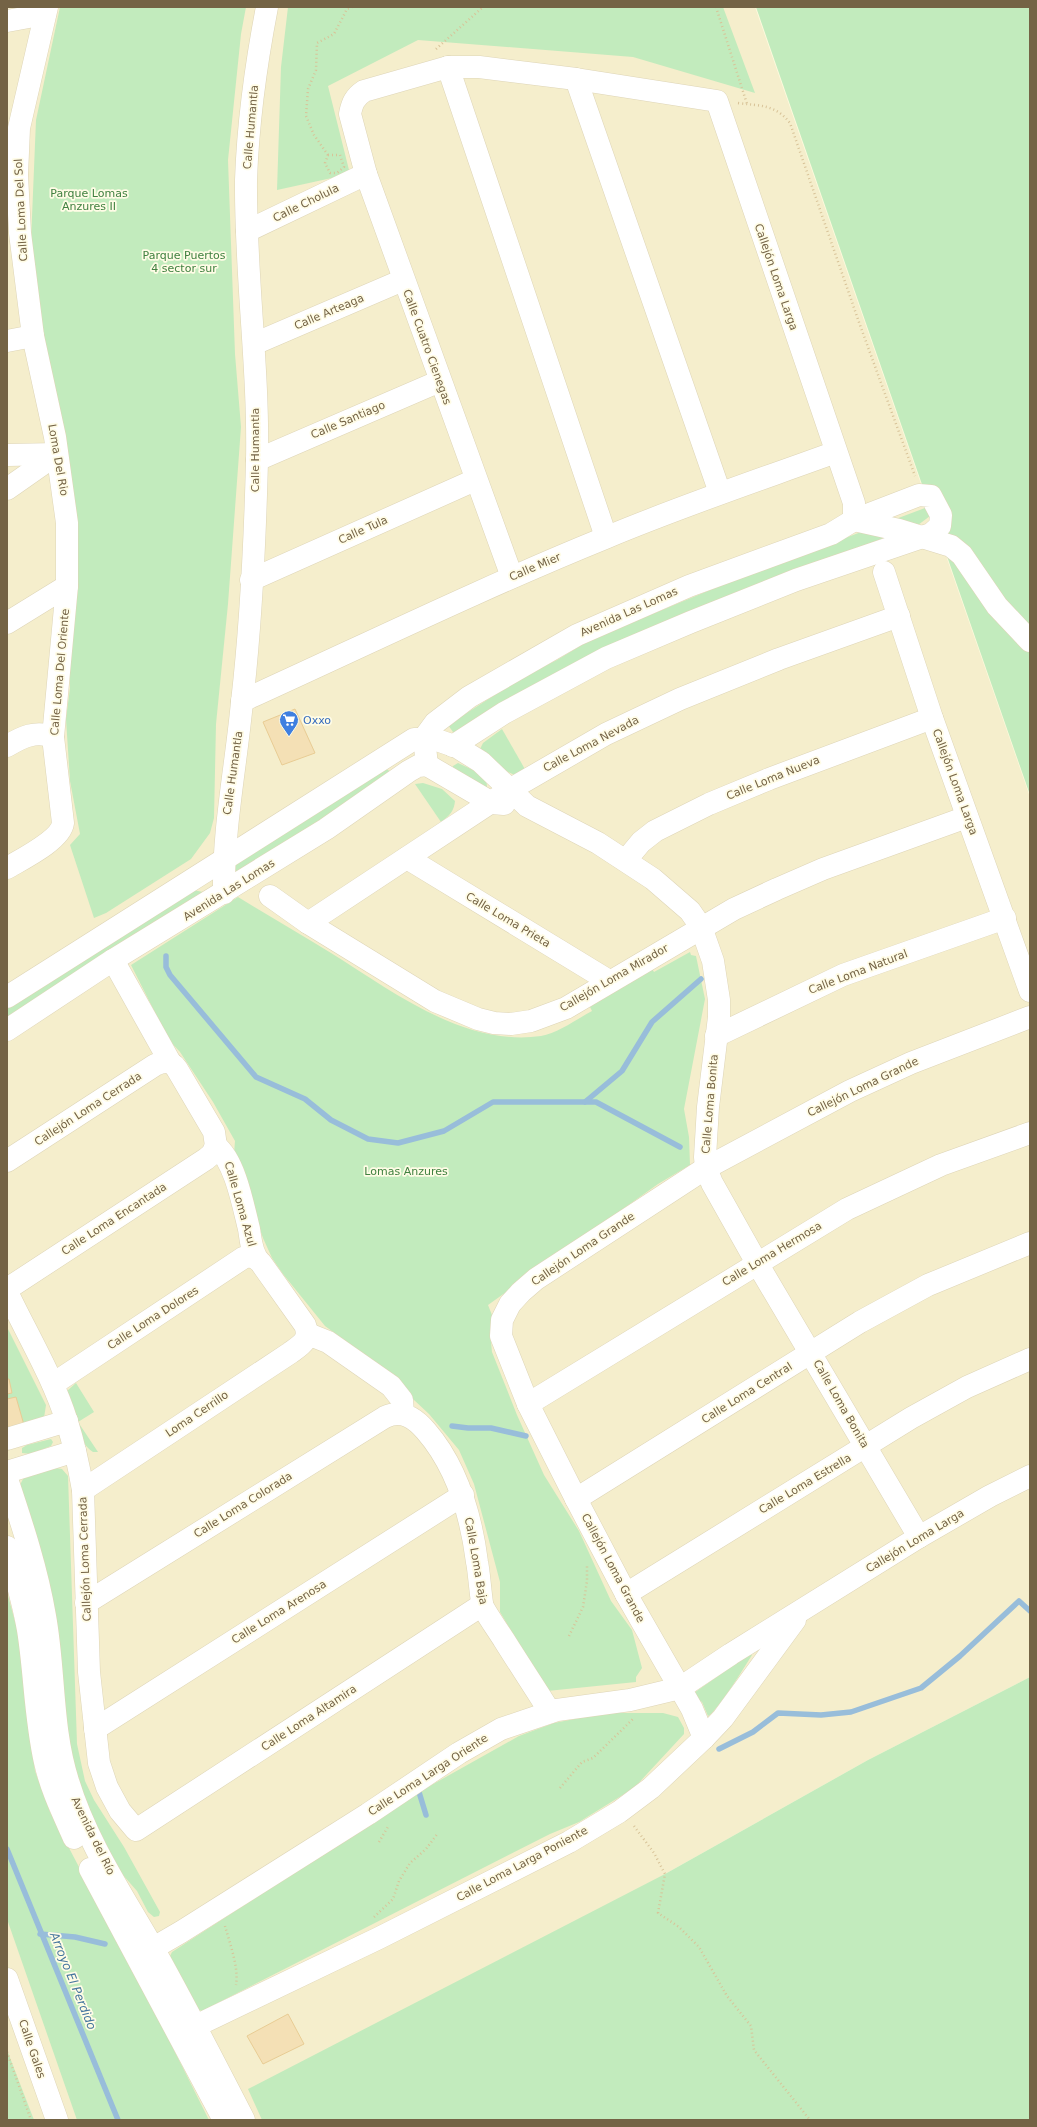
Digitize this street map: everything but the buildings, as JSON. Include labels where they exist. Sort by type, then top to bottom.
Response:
[{"type":"street","name":"Calle Humantla","points":[[224,893],[226,821],[242,702],[251,580],[257,460],[254,344],[247,231],[246,179],[258,53],[267,7]]},
{"type":"street","points":[[7,21],[46,10]]},
{"type":"street","name":"Calle Loma Del Sol","points":[[33,336],[14,234],[17,175],[13,129],[46,10]]},
{"type":"street","points":[[441,59],[479,67],[576,79],[717,101]]},
{"type":"street","points":[[441,59],[606,537]]},
{"type":"street","name":"Calle Cuatro Cienegas","points":[[441,59],[364,91],[357,96],[352,104],[350,114],[366,174],[403,280],[475,480],[512,577]]},
{"type":"street","points":[[576,79],[720,494]]},
{"type":"street","name":"Callejón Loma Larga","points":[[717,101],[854,503],[854,520]]},
{"type":"street","name":"Calle Cholula","points":[[247,231],[366,174]]},
{"type":"street","name":"Calle Arteaga","points":[[254,344],[403,280]]},
{"type":"street","points":[[7,341],[33,336]]},
{"type":"street","name":"Loma Del Rio","points":[[33,336],[57,454],[67,524],[67,586]]},
{"type":"street","name":"Calle Santiago","points":[[257,460],[440,381]]},
{"type":"street","name":"Calle Mier","points":[[242,702],[512,577],[606,537],[836,452]]},
{"type":"street","points":[[7,454],[57,454]]},
{"type":"street","points":[[7,489],[57,454]]},
{"type":"street","name":"Calle Tula","points":[[251,580],[475,480]]},
{"type":"street","name":"Avenida Las Lomas","points":[[424,738],[435,723],[469,697],[577,634],[689,586],[831,534],[854,520],[919,495],[931,496],[941,515],[940,526],[923,538]]},
{"type":"street","points":[[854,520],[951,546],[962,555],[997,606],[1030,641]]},
{"type":"street","points":[[453,746],[504,714],[606,658],[796,580],[887,548],[923,538]]},
{"type":"street","name":"Callejón Loma Larga","points":[[884,572],[932,718],[1030,991]]},
{"type":"street","points":[[7,623],[67,586]]},
{"type":"street","name":"Calle Loma Del Oriente","points":[[7,868],[53,839],[63,829],[64,816],[53,737],[67,586]]},
{"type":"street","name":"Calle Loma Nevada","points":[[308,923],[512,789],[606,734],[680,699],[779,659],[899,616]]},
{"type":"street","name":"Calle Loma Nueva","points":[[626,860],[641,842],[655,831],[710,804],[769,779],[932,718]]},
{"type":"street","points":[[7,746],[32,734],[46,734],[53,737]]},
{"type":"street","points":[[7,997],[224,862],[414,739],[424,738],[427,765]]},
{"type":"street","name":"Calle Loma Bonita","points":[[424,738],[434,739],[453,746],[481,762],[512,789],[527,806],[626,860],[674,895],[690,911],[701,927],[709,946],[719,1000],[708,1107],[705,1157],[706,1168],[712,1183],[757,1263],[920,1537]]},
{"type":"street","name":"Avenida Las Lomas","points":[[7,1030],[114,960],[326,829],[408,771],[418,766],[427,765]]},
{"type":"street","name":"Calle Loma Bonita","points":[[427,765],[492,803],[527,806]]},
{"type":"street","name":"Callejón Loma Mirador","points":[[270,896],[308,923],[435,1000],[466,1015],[494,1023],[511,1024],[547,1016],[566,1008],[609,981],[734,909],[823,869],[968,817]]},
{"type":"street","name":"Calle Loma Prieta","points":[[407,858],[609,981]]},
{"type":"street","name":"Calle Loma Natural","points":[[716,1036],[842,976],[1005,918]]},
{"type":"street","points":[[114,960],[170,1062],[177,1069],[214,1132],[216,1146]]},
{"type":"street","name":"Callejón Loma Grande","points":[[704,1738],[701,1727],[626,1594],[528,1404],[501,1336],[502,1320],[510,1304],[536,1279],[706,1168],[856,1088],[911,1063],[1030,1017]]},
{"type":"street","name":"Callejón Loma Cerrada","points":[[7,1161],[155,1065],[165,1061],[170,1062]]},
{"type":"street","name":"Calle Loma Hermosa","points":[[528,1404],[847,1209],[892,1186],[941,1165],[1030,1133]]},
{"type":"street","name":"Calle Loma Azul","points":[[216,1146],[223,1151],[229,1161],[246,1217],[255,1258],[305,1325],[308,1334]]},
{"type":"street","name":"Calle Loma Encantada","points":[[7,1289],[206,1159],[212,1154],[216,1146]]},
{"type":"street","name":"Calle Loma Central","points":[[576,1499],[811,1352],[928,1285],[1030,1243]]},
{"type":"street","name":"Calle Loma Dolores","points":[[53,1384],[244,1258],[249,1256],[255,1258]]},
{"type":"street","name":"Callejón Loma Cerrada","points":[[7,1292],[53,1384],[67,1421],[83,1490],[89,1672],[99,1763],[107,1787],[120,1811],[136,1830]]},
{"type":"street","points":[[308,1334],[328,1342],[391,1386],[402,1400],[403,1414]]},
{"type":"street","name":"Loma Cerrillo","points":[[83,1490],[290,1353],[306,1340],[308,1334]]},
{"type":"street","name":"Calle Loma Estrella","points":[[626,1594],[967,1387],[1030,1360]]},
{"type":"street","name":"Calle Loma Colorada","points":[[86,1602],[385,1417],[394,1413],[403,1414]]},
{"type":"street","name":"Calle Loma Baja","points":[[403,1414],[418,1422],[436,1443],[451,1468],[463,1495],[471,1522],[482,1605],[550,1712]]},
{"type":"street","points":[[7,1439],[67,1421]]},
{"type":"street","points":[[7,1472],[74,1451]]},
{"type":"street","name":"Callejón Loma Larga","points":[[802,1611],[920,1537],[990,1496],[1030,1476]]},
{"type":"street","name":"Avenida del Río","points":[[7,1479],[31,1553],[45,1617],[56,1725],[67,1780],[80,1815],[145,1952],[187,2030],[244,2120]]},
{"type":"street","name":"Calle Loma Arenosa","points":[[95,1729],[463,1495]]},
{"type":"street","name":"Avenida del Río","points":[[7,1547],[20,1591],[28,1631],[36,1715],[45,1763],[56,1798],[77,1844],[145,1952]]},
{"type":"street","name":"Calle Loma Altamira","points":[[136,1830],[482,1605]]},
{"type":"street","name":"Calle Loma Larga Oriente","points":[[145,1952],[368,1814],[459,1753],[501,1730],[565,1708],[630,1700],[680,1688],[731,1654],[802,1611]]},
{"type":"street","name":"Calle Loma Larga Poniente","points":[[187,2030],[379,1938],[562,1846],[630,1803],[651,1788],[723,1718],[802,1611]]},
{"type":"street","name":"Calle Gales","points":[[7,1979],[57,2120]]},
{"type":"street","name":"Avenida del Río","points":[[187,2030],[224,2120]]},
{"type":"path","points":[[328,155],[314,136],[306,116],[308,89],[316,70],[317,43],[334,34],[347,9],[352,7]]},
{"type":"path","points":[[441,59],[483,7]]},
{"type":"path","points":[[716,7],[746,104]]},
{"type":"path","points":[[717,101],[772,108],[781,112],[790,123],[916,481]]},
{"type":"path","points":[[328,155],[340,155],[344,167],[337,173],[330,173],[325,163],[328,155]]},
{"type":"path","points":[[569,1636],[583,1607],[587,1580],[587,1560]]},
{"type":"path","points":[[560,1788],[582,1762],[594,1758],[636,1716]]},
{"type":"path","points":[[630,1803],[631,1823],[654,1854],[665,1874],[658,1913],[679,1927],[699,1947],[727,1996],[751,2026],[754,2050],[810,2120]]},
{"type":"path","points":[[378,1842],[390,1823]]},
{"type":"path","points":[[373,1919],[393,1899],[399,1881],[410,1863],[426,1849],[438,1833]]},
{"type":"path","points":[[224,1920],[237,1968],[236,1986]]},
{"type":"path","points":[[7,2052],[31,2120]]},
{"type":"shaded area","points":[[7,7],[755,7],[1030,797],[1030,1677],[868,1760],[665,1874],[401,2120],[7,2120]]},
{"type":"green space","points":[[60,7],[246,7],[241,34],[228,160],[235,354],[241,427],[228,604],[216,724],[214,818],[210,833],[191,859],[106,913],[94,918],[70,845],[80,834],[70,781],[66,719],[70,688],[69,629],[31,241],[36,120]]},
{"type":"green space","points":[[288,7],[723,7],[755,93],[633,57],[418,40],[328,86],[350,174],[277,190],[281,67]]},
{"type":"green space","points":[[756,7],[1030,7],[1030,795]]},
{"type":"green space","points":[[925,508],[930,516],[918,525],[826,560],[456,732],[453,732],[448,725],[526,675],[557,660],[590,640],[739,578]]},
{"type":"green space","points":[[502,729],[526,771],[517,776],[506,771],[480,749],[483,743]]},
{"type":"green space","points":[[458,763],[486,776],[487,787],[479,789],[452,770],[453,766]]},
{"type":"green space","points":[[385,768],[391,772],[388,778],[238,872],[234,870],[234,866]]},
{"type":"green space","points":[[423,783],[442,789],[455,801],[454,808],[451,813],[441,822],[415,784]]},
{"type":"green space","points":[[193,890],[203,892],[7,1020],[7,1005]]},
{"type":"green space","name":"Lomas Anzures","points":[[238,897],[379,984],[430,1013],[457,1025],[484,1033],[512,1037],[541,1036],[554,1032],[592,1011],[589,1005],[651,967],[654,972],[690,952],[691,955],[696,956],[705,999],[684,1109],[689,1137],[690,1165],[658,1184],[488,1305],[492,1315],[490,1333],[492,1352],[517,1415],[544,1475],[579,1531],[611,1601],[632,1630],[642,1668],[636,1677],[636,1682],[547,1691],[500,1612],[500,1582],[474,1484],[459,1450],[429,1414],[370,1359],[325,1326],[272,1258],[263,1238],[234,1154],[235,1141],[213,1102],[180,1052],[169,1040],[131,965]]},
{"type":"green space","points":[[7,1327],[46,1405],[44,1418],[7,1431]]},
{"type":"green space","points":[[76,1383],[94,1412],[78,1422],[98,1452],[93,1452],[87,1447],[76,1424],[67,1391]]},
{"type":"green space","points":[[51,1439],[53,1442],[51,1446],[31,1454],[22,1453],[22,1448],[27,1445]]},
{"type":"green space","points":[[56,1468],[62,1469],[68,1476],[77,1744],[85,1781],[94,1800],[124,1847],[160,1912],[159,1916],[154,1917],[148,1912],[137,1891],[108,1858],[79,1803],[20,1485],[24,1477]]},
{"type":"green space","points":[[7,1592],[25,1658],[28,1719],[35,1771],[50,1812],[146,1994],[209,2120],[77,2120],[7,1919]]},
{"type":"green space","points":[[748,1655],[752,1655],[738,1678],[717,1707],[708,1716],[702,1702],[691,1695]]},
{"type":"green space","points":[[1030,1677],[1030,2120],[262,2120],[248,2089],[665,1874],[868,1760]]},
{"type":"green space","points":[[605,1713],[663,1713],[678,1717],[684,1728],[684,1734],[634,1788],[579,1822],[550,1834],[202,2011],[196,2009],[169,1958],[172,1952],[419,1792],[519,1736],[554,1723]]},
{"type":"green space","points":[[7,2050],[34,2120],[7,2120]]},
{"type":"waterway","points":[[166,956],[166,967],[170,975],[256,1077],[305,1099],[331,1120],[368,1139],[398,1143],[444,1131],[493,1102],[596,1102],[680,1147]]},
{"type":"waterway","points":[[585,1102],[622,1071],[652,1022],[701,979]]},
{"type":"waterway","points":[[452,1426],[491,1428],[526,1436]]},
{"type":"waterway","points":[[719,1749],[753,1732],[778,1713],[821,1715],[851,1712],[921,1688],[960,1656],[1019,1601],[1030,1611]]},
{"type":"waterway","points":[[419,1792],[426,1815]]},
{"type":"waterway","name":"Arroyo El Perdido","points":[[7,1849],[118,2120]]},
{"type":"waterway","points":[[40,1934],[75,1937],[105,1944]]},
{"type":"place","name":"Oxxo","points":[[289,737]]},
{"type":"park label","name":"Parque Lomas Anzures II","points":[[89,199]]},
{"type":"park label","name":"Parque Puertos 4 sector sur","points":[[184,261]]}]
